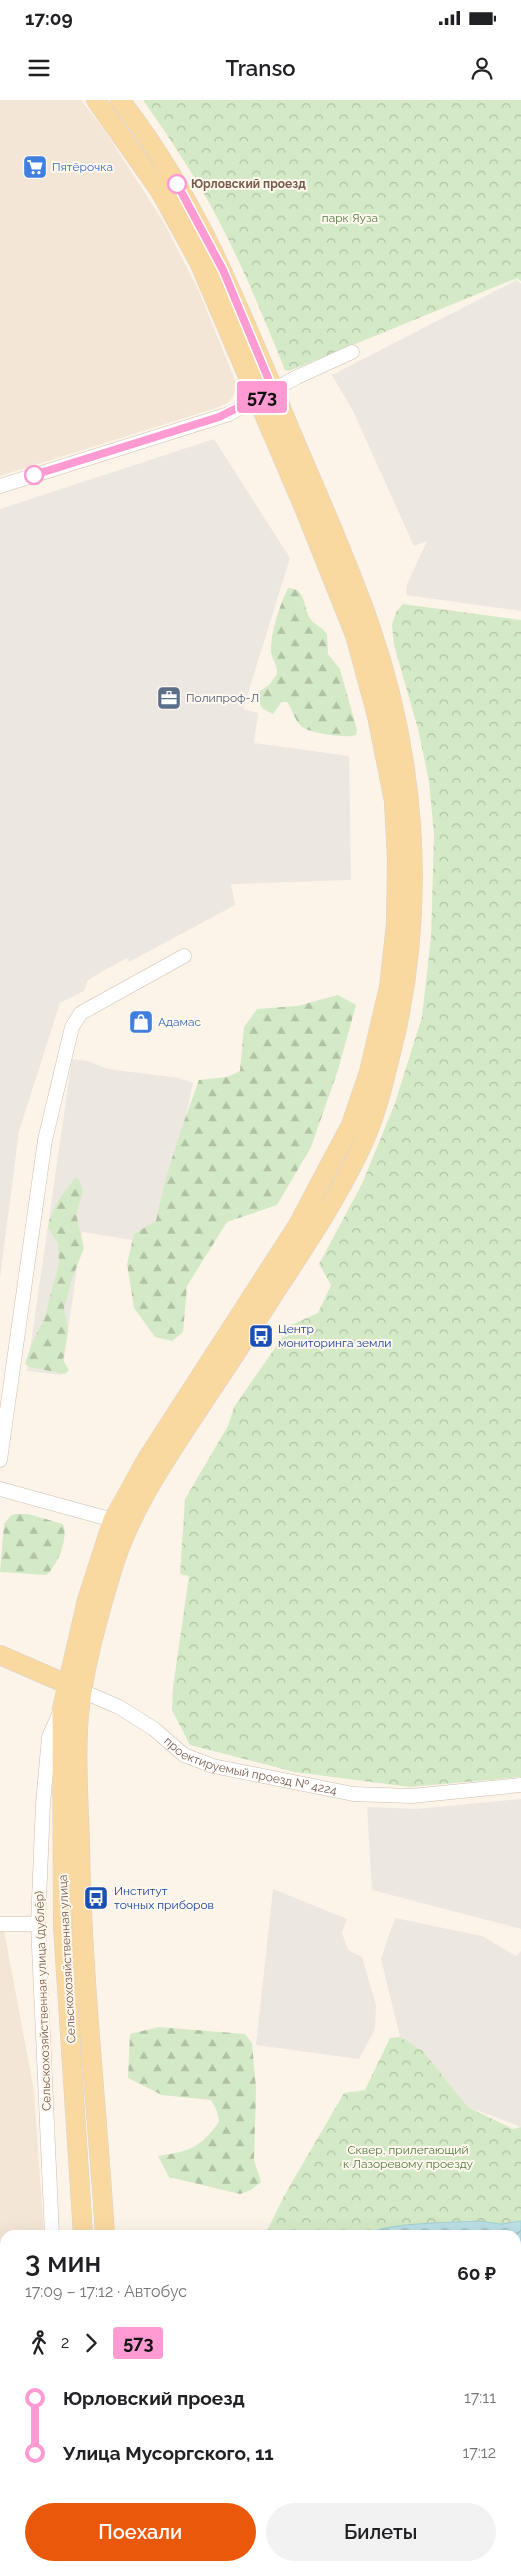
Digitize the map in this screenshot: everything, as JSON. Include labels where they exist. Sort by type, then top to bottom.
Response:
[{"type":"main road","points":[[74,1687],[87,1600],[113,1520],[147,1459],[298,1225],[350,1125],[369,1072],[389,986],[396,924],[397,860],[394,801],[377,716],[355,635],[220,308],[187,239],[135,153],[96,100]]},
{"type":"main road","points":[[74,1687],[114,1562],[128,1526],[161,1466],[312,1234],[358,1155],[372,1124],[386,1075],[406,987],[412,918],[414,859],[410,795],[394,712],[371,628],[322,504],[234,293],[203,230],[166,166],[120,100]]},
{"type":"main road","name":"проектируемый проезд № 4224","points":[[0,1655],[74,1687]]},
{"type":"main road","name":"Сельскохозяйственная улица","points":[[74,1687],[62,1709],[64,1926],[83,2230]]},
{"type":"main road","name":"Сельскохозяйственная улица","points":[[74,1687],[79,1715],[78,1792],[81,1924],[97,2108],[105,2230]]},
{"type":"street","points":[[0,486],[219,417],[352,352]]},
{"type":"street","points":[[0,1460],[45,1140],[72,1027],[81,1013],[184,956]]},
{"type":"street","points":[[0,1489],[113,1520]]},
{"type":"street","name":"проектируемый проезд № 4224","points":[[74,1687],[119,1707],[154,1728],[184,1755],[213,1766],[353,1794],[412,1796],[521,1785]]},
{"type":"street","name":"Сельскохозяйственная улица (дублёр)","points":[[52,2230],[38,1924],[43,1804],[49,1737],[62,1709]]},
{"type":"street","points":[[0,1924],[38,1924]]},
{"type":"shaded area","points":[[0,100],[81,100],[105,131],[163,221],[198,289],[235,380],[235,392],[229,402],[219,407],[0,476]]},
{"type":"shaded area","points":[[517,280],[521,284],[521,611],[406,595],[407,584],[427,541],[414,546],[353,411],[332,375]]},
{"type":"shaded area","points":[[214,439],[290,558],[243,709],[258,713],[254,743],[349,756],[351,880],[231,884],[235,905],[129,962],[127,958],[105,970],[88,980],[84,991],[60,1003],[19,1131],[0,1278],[0,509]]},
{"type":"shaded area","points":[[72,1059],[88,1061],[108,1069],[179,1078],[193,1083],[158,1244],[82,1232],[62,1375],[27,1371]]},
{"type":"shaded area","points":[[521,1799],[521,1929],[372,1890],[367,1807],[417,1809]]},
{"type":"shaded area","points":[[273,1889],[347,1919],[342,1933],[348,1950],[362,1957],[376,2005],[375,2029],[359,2059],[256,2045]]},
{"type":"shaded area","points":[[395,1918],[482,1936],[516,1956],[521,1951],[521,2127],[468,2107],[423,2051],[400,2037],[381,1959]]},
{"type":"shaded area","points":[[0,1919],[4,1930],[34,2091],[44,2230],[0,2230]]},
{"type":"green space","name":"парк Яуза","points":[[143,100],[521,100],[521,281],[517,278],[289,371],[285,370],[246,278],[220,223],[184,160]]},
{"type":"green space","points":[[288,588],[299,592],[312,621],[327,634],[328,654],[340,669],[357,730],[356,735],[336,736],[305,729],[299,723],[287,702],[281,702],[273,714],[263,709],[257,700],[260,691],[269,685],[277,674],[277,668],[271,652],[272,635]]},
{"type":"green space","points":[[403,604],[521,620],[521,1777],[410,1787],[295,1772],[190,1745],[172,1710],[173,1687],[189,1576],[180,1574],[185,1499],[228,1426],[234,1407],[291,1325],[318,1313],[331,1285],[319,1264],[362,1184],[395,1103],[422,1017],[431,937],[434,835],[429,781],[418,729],[394,645],[392,625],[396,612]]},
{"type":"green space","points":[[338,995],[356,1005],[338,1070],[311,1147],[277,1205],[227,1222],[187,1286],[183,1332],[172,1341],[155,1337],[134,1308],[127,1264],[134,1234],[156,1221],[169,1168],[199,1080],[227,1077],[240,1071],[244,1027],[257,1009],[297,1006]]},
{"type":"green space","points":[[76,1177],[80,1181],[83,1192],[76,1214],[84,1248],[73,1276],[64,1308],[68,1330],[63,1360],[69,1370],[65,1374],[30,1367],[25,1364],[34,1338],[44,1320],[59,1262],[58,1243],[48,1228],[49,1221],[58,1201]]},
{"type":"green space","points":[[28,1514],[63,1524],[64,1536],[61,1551],[58,1559],[46,1575],[0,1572],[4,1524],[11,1515]]},
{"type":"green space","points":[[159,2027],[245,2034],[252,2043],[256,2089],[254,2160],[261,2182],[251,2190],[240,2194],[169,2177],[158,2156],[193,2147],[206,2138],[219,2122],[217,2111],[211,2100],[162,2095],[128,2078],[130,2034]]},
{"type":"green space","name":"Сквер, прилегающий к Лазоревому проезду","points":[[400,2037],[423,2051],[468,2107],[513,2129],[521,2127],[521,2230],[267,2230],[284,2196],[344,2093],[365,2090],[390,2038]]},
{"type":"water","points":[[478,2221],[501,2224],[521,2221],[521,2230],[379,2230],[403,2225]]},
{"type":"bus line","name":"573","points":[[34,475],[219,417],[239,409],[273,390],[223,270],[177,184]]},
{"type":"place","name":"Пятёрочка","points":[[35,167]]},
{"type":"place","name":"Юрловский проезд","points":[[177,184]]},
{"type":"place","name":"Полипроф-Л","points":[[169,698]]},
{"type":"place","name":"Адамас","points":[[141,1022]]},
{"type":"place","name":"Центр мониторинга земли","points":[[261,1336]]},
{"type":"place","name":"Институт точных приборов","points":[[96,1898]]}]
